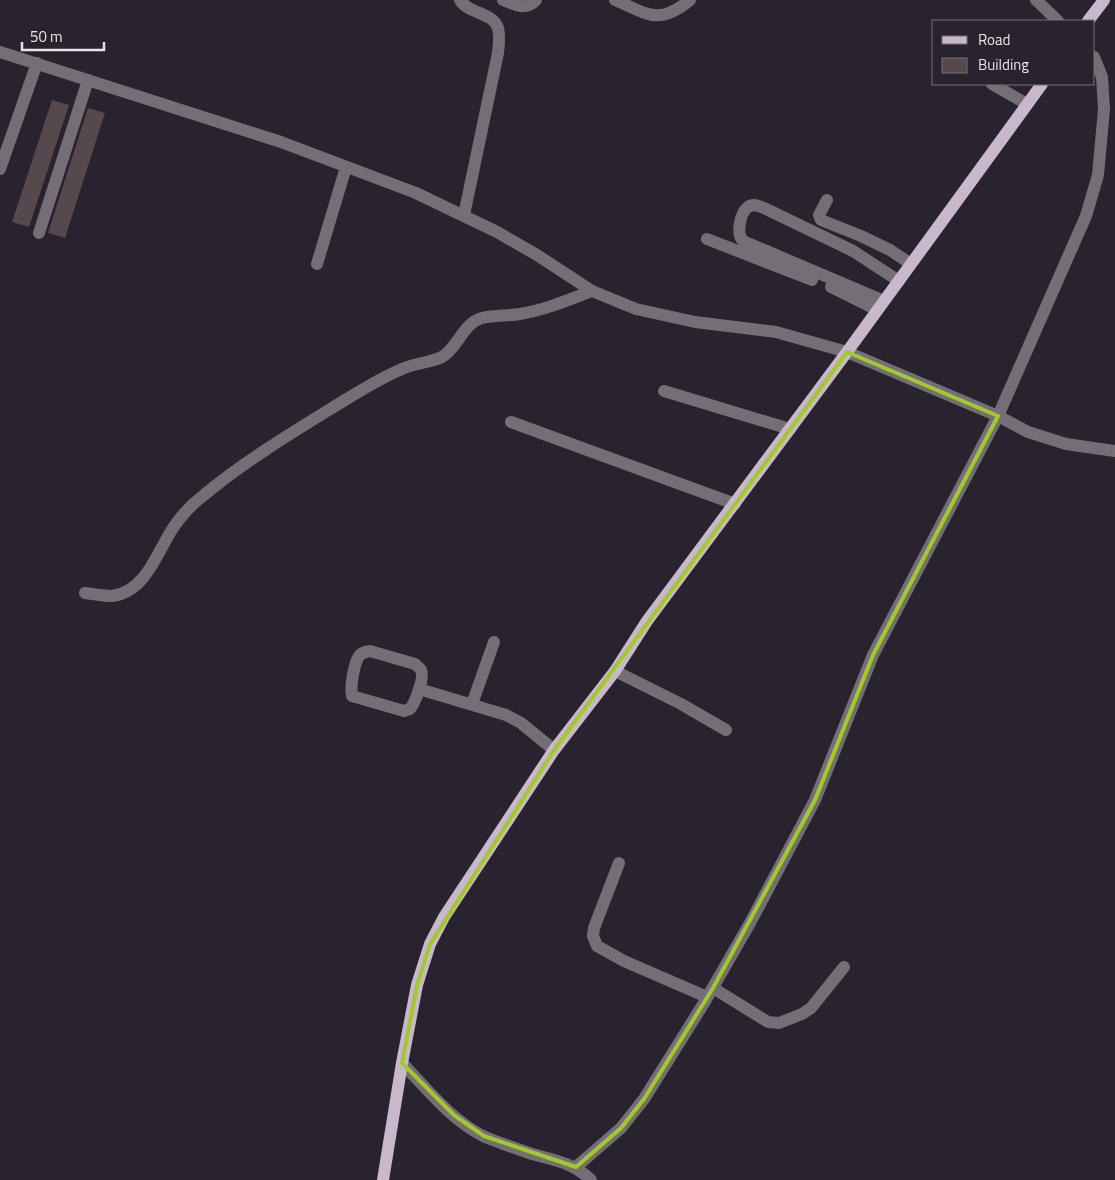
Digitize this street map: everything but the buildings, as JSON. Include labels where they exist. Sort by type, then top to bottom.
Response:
[{"type":"main road","points":[[1089,20],[1104,0]]},
{"type":"main road","points":[[383,1180],[417,985],[430,944],[444,917],[554,750],[615,671],[647,621],[790,430],[1041,85]]},
{"type":"street","points":[[460,0],[465,7],[493,20],[498,27],[499,36],[498,53],[464,215]]},
{"type":"street","points":[[503,0],[522,7],[528,6],[536,0]]},
{"type":"street","points":[[615,0],[648,15],[658,16],[668,15],[678,10],[690,0]]},
{"type":"street","points":[[1036,0],[1057,20]]},
{"type":"street","points":[[0,52],[281,142],[416,193],[497,232],[592,291],[636,309],[696,322],[776,332],[847,352],[998,416],[1028,432],[1066,444],[1115,451]]},
{"type":"street","points":[[576,1168],[621,1128],[631,1116],[664,1068],[750,923],[815,800],[874,655],[998,416],[1083,224],[1098,176],[1104,110],[1102,77],[1095,60]]},
{"type":"street","points":[[0,169],[37,63]]},
{"type":"street","points":[[40,233],[88,80]]},
{"type":"street","points":[[994,85],[1027,104]]},
{"type":"street","points":[[317,264],[346,167]]},
{"type":"street","points":[[827,200],[819,215],[821,220],[884,247],[911,264]]},
{"type":"street","points":[[880,306],[743,241],[739,237],[738,231],[746,208],[756,205],[764,208],[852,251],[899,281]]},
{"type":"street","points":[[707,239],[880,306]]},
{"type":"street","points":[[85,594],[111,596],[125,592],[135,586],[152,566],[173,528],[197,500],[225,478],[295,431],[360,391],[401,369],[430,362],[443,356],[452,349],[472,324],[481,318],[547,308],[592,291]]},
{"type":"street","points":[[664,391],[790,430]]},
{"type":"street","points":[[511,422],[735,504]]},
{"type":"street","points":[[472,704],[494,642]]},
{"type":"street","points":[[370,651],[415,664],[421,668],[422,674],[419,689],[413,705],[410,709],[404,711],[352,696],[351,691],[359,656],[363,652],[370,651]]},
{"type":"street","points":[[615,671],[681,704],[726,730]]},
{"type":"street","points":[[419,689],[506,715],[521,724],[554,750]]},
{"type":"street","points":[[620,863],[594,928],[593,936],[597,946],[624,961],[710,992],[768,1022],[780,1023],[811,1008],[844,967]]},
{"type":"street","points":[[402,1064],[442,1104],[473,1130],[498,1142],[576,1168],[591,1180]]},
{"type":"highlighted area","points":[[847,352],[998,416],[873,655],[815,800],[713,988],[644,1099],[621,1128],[576,1167],[484,1136],[454,1115],[402,1063],[417,985],[430,944],[554,750]]}]
